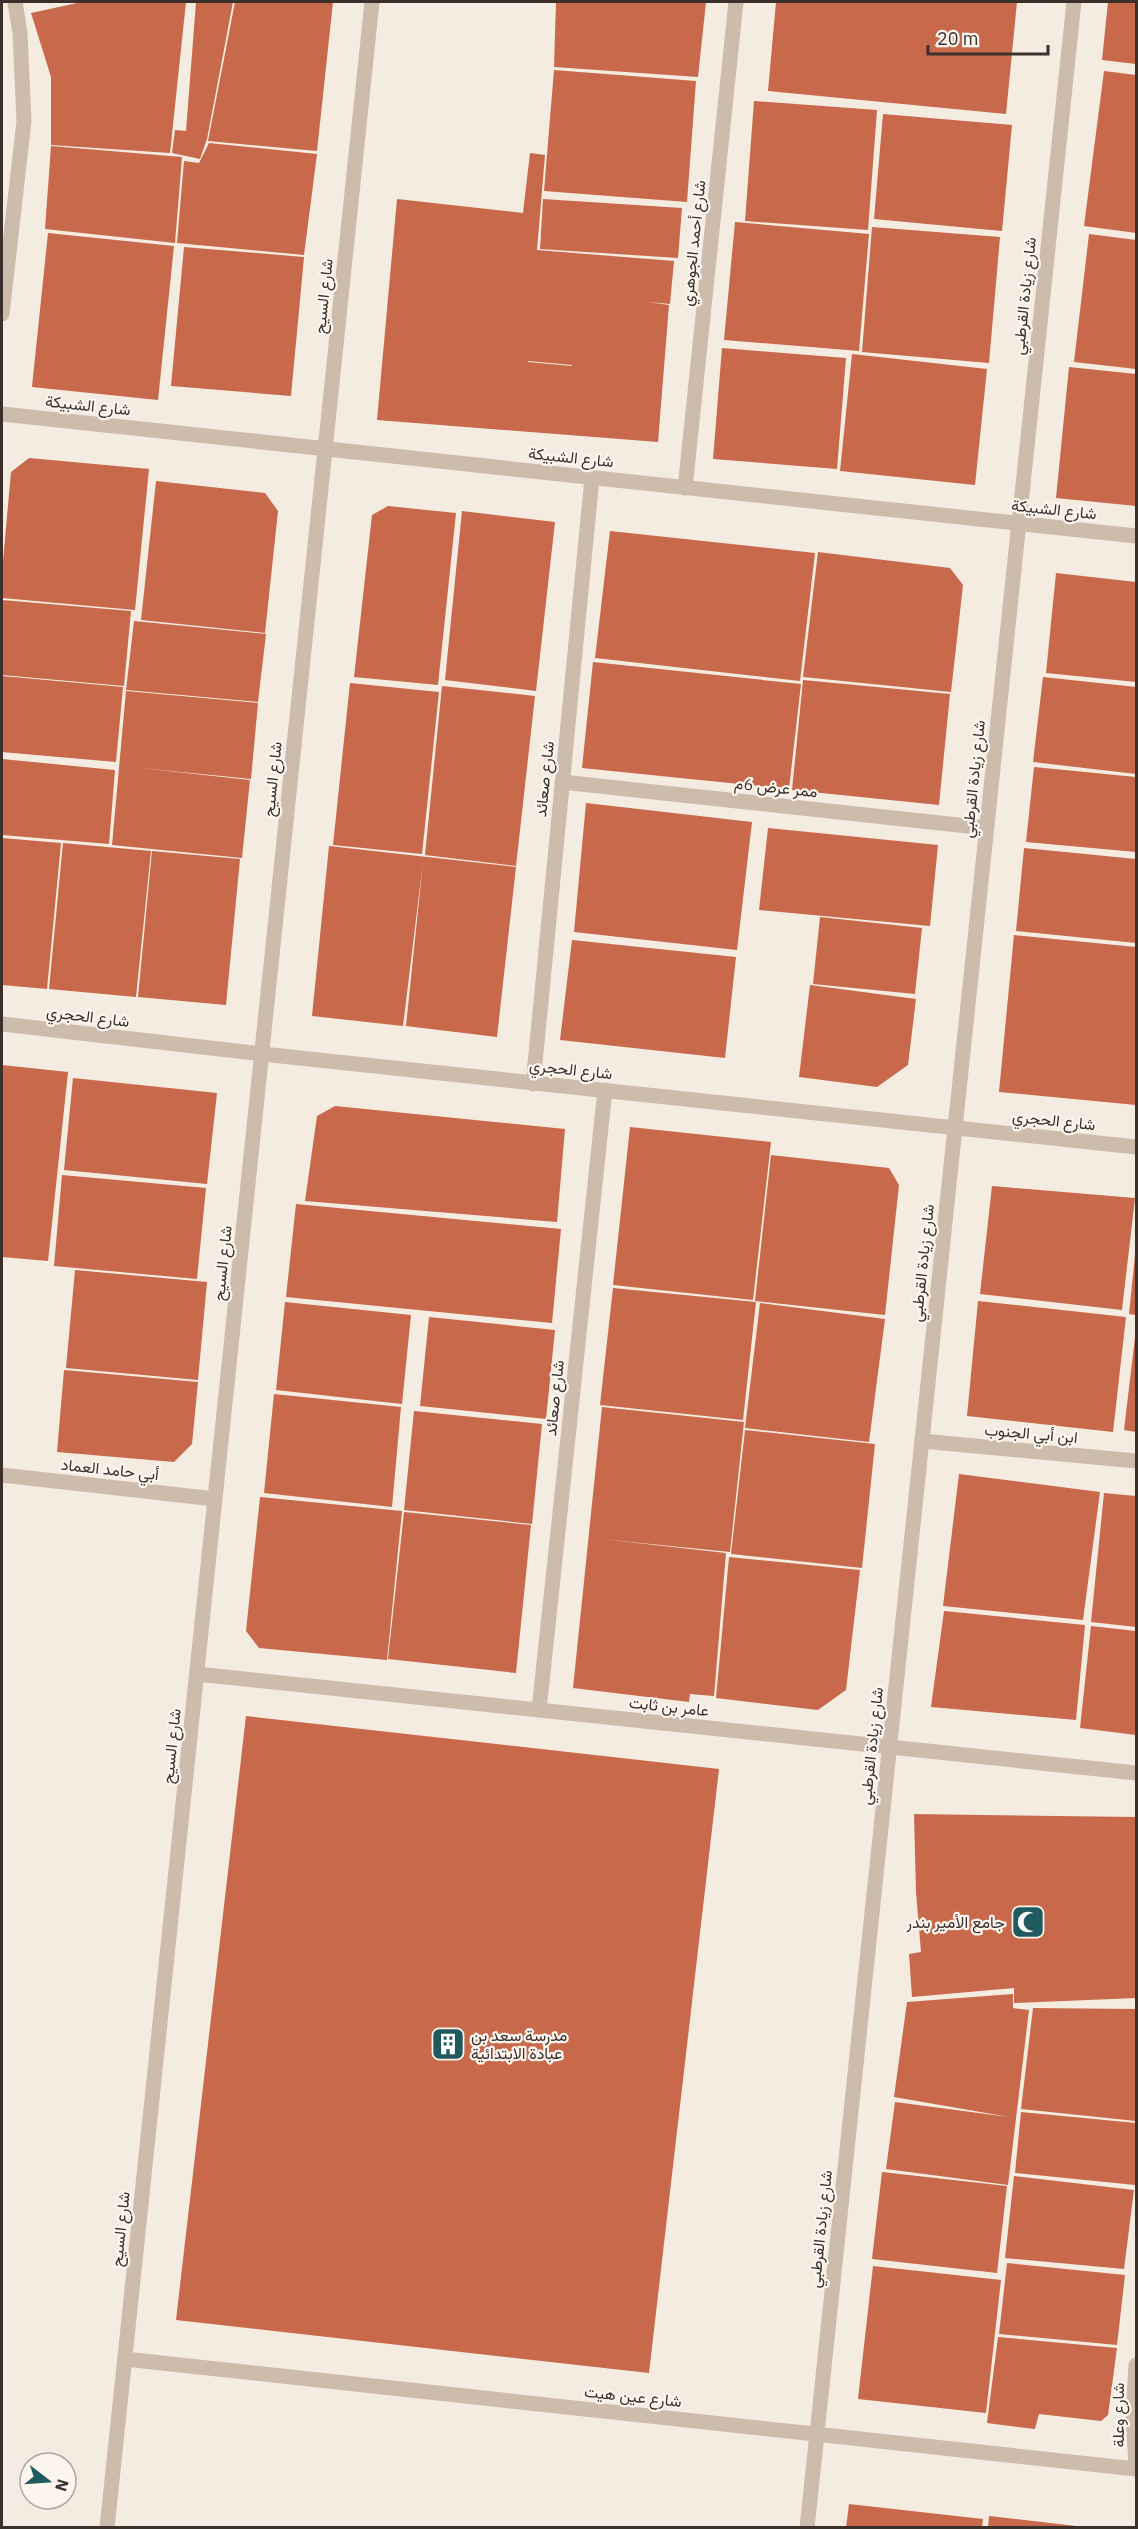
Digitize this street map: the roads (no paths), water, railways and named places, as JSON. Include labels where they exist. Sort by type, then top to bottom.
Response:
[{"type":"street","points":[[2,314],[24,121],[23,66],[15,2]]},
{"type":"street","name":"شارع السيح","points":[[107,2528],[372,2]]},
{"type":"street","name":"شارع أحمد الجوهري","points":[[685,488],[736,2]]},
{"type":"street","name":"شارع زيادة القرطبي","points":[[807,2528],[1074,2]]},
{"type":"street","name":"شارع الشبيكة","points":[[2,414],[1137,536]]},
{"type":"street","name":"شارع صعائد","points":[[533,1084],[592,477]]},
{"type":"street","name":"ممر عرض 6م","points":[[562,782],[986,828]]},
{"type":"street","name":"شارع الحجري","points":[[2,1023],[533,1084],[1137,1147]]},
{"type":"street","name":"شارع صعائد","points":[[539,1710],[605,1090]]},
{"type":"street","name":"ابن أبي الجنوب","points":[[922,1441],[1137,1461]]},
{"type":"street","name":"أبي حامد العماد","points":[[2,1475],[215,1499]]},
{"type":"street","name":"عامر بن ثابت","points":[[197,1674],[1137,1773]]},
{"type":"street","name":"شارع عين هيت","points":[[125,2359],[1137,2467]]},
{"type":"street","name":"شارع وعلة","points":[[1137,2365],[1133,2415],[1137,2467]]},
{"type":"place","name":"جامع الأمير بندر","points":[[1028,1922]]},
{"type":"place","name":"مدرسة سعد بن عبادة الابتدائية","points":[[448,2044]]}]
